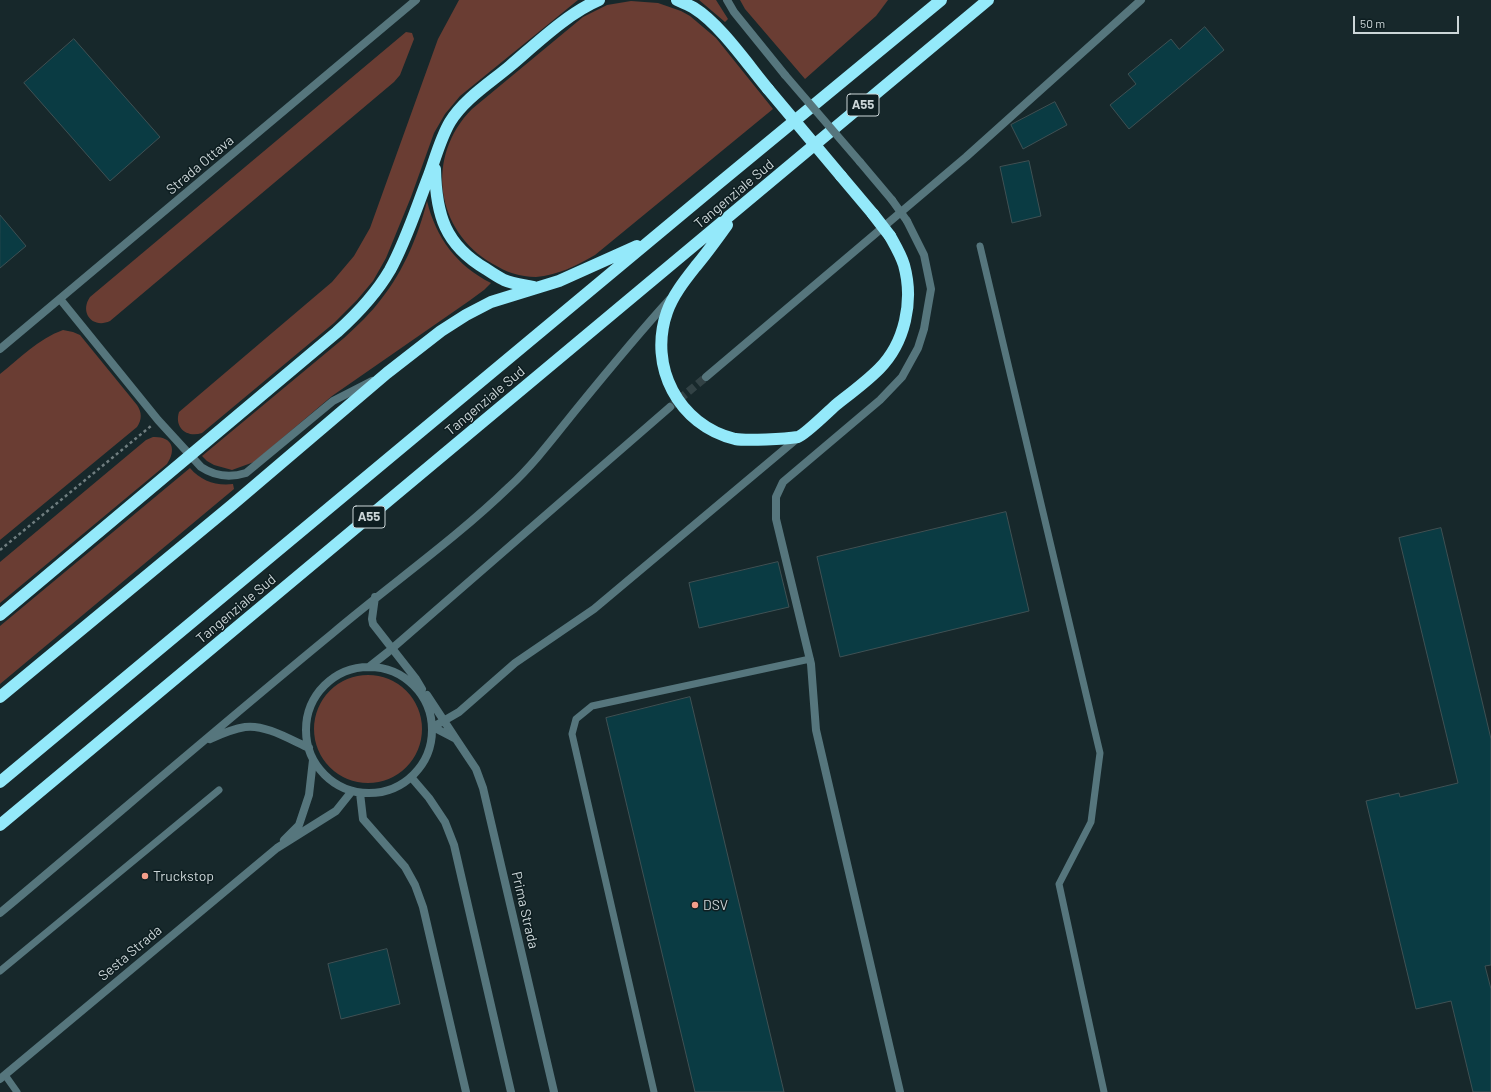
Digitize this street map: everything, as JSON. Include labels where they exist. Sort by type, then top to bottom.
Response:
[{"type":"highway","points":[[0,615],[192,455],[337,332],[357,313],[374,293],[389,271],[401,247],[435,162],[441,140],[450,122],[464,104],[580,10],[600,0]]},
{"type":"highway","points":[[677,0],[694,8],[722,33],[873,214],[890,236],[904,265],[907,280],[908,308],[900,338],[891,354],[879,369],[800,437],[736,439],[718,433],[690,415],[680,404],[666,377],[661,356],[661,333],[667,311],[678,290],[738,210]]},
{"type":"highway","name":"Tangenziale Sud","points":[[0,782],[941,0]]},
{"type":"highway","name":"Tangenziale Sud","points":[[0,825],[988,0]]},
{"type":"highway","points":[[435,162],[435,191],[441,219],[450,237],[474,262],[505,281],[535,288]]},
{"type":"highway","points":[[0,697],[226,510],[387,373],[441,331],[466,315],[491,302],[559,281],[652,239]]},
{"type":"street","name":"Strada Ottava","points":[[0,349],[416,0]]},
{"type":"street","points":[[727,0],[734,12],[785,75],[892,200],[907,221],[924,255],[931,289],[924,329],[918,348],[902,377],[880,400],[783,482],[776,497],[776,519],[810,659],[816,730],[900,1092]]},
{"type":"street","points":[[706,377],[966,157],[1141,0]]},
{"type":"street","points":[[0,913],[114,818],[200,743],[376,597],[447,542],[510,486],[536,459],[631,342],[678,290]]},
{"type":"street","points":[[60,299],[158,420],[192,455],[201,467],[209,472],[227,476],[246,473],[334,401],[387,373]]},
{"type":"street","points":[[369,667],[670,407]]},
{"type":"street","points":[[433,727],[458,712],[516,663],[594,609],[800,437]]},
{"type":"street","points":[[376,597],[372,619],[373,624],[416,679],[430,710],[433,727],[432,741],[428,754],[421,767],[400,786],[387,791],[374,793],[356,792],[336,784],[323,774],[313,760],[309,748],[306,729],[309,710],[318,692],[332,679],[350,670],[369,667],[380,667],[391,670],[411,682],[425,700],[430,710]]},
{"type":"street","name":"Prima Strada","points":[[416,679],[476,770],[483,788],[554,1092]]},
{"type":"street","points":[[200,743],[231,730],[246,726],[261,728],[309,748]]},
{"type":"street","name":"Prima Strada","points":[[433,727],[456,739]]},
{"type":"street","name":"Sesta Strada","points":[[3,1077],[277,848],[299,825],[309,795],[313,760]]},
{"type":"street","points":[[411,777],[429,798],[445,822],[454,845],[511,1092]]},
{"type":"street","points":[[356,792],[363,819],[405,867],[415,885],[423,907],[466,1092]]},
{"type":"street","name":"Sesta Strada","points":[[277,848],[336,811],[356,792]]},
{"type":"lane","points":[[980,246],[1100,753],[1092,822],[1059,884],[1104,1092]]},
{"type":"lane","points":[[654,1092],[572,734],[576,719],[592,706],[810,659]]},
{"type":"lane","points":[[0,971],[219,790]]},
{"type":"lane","points":[[3,1077],[17,1092]]},
{"type":"path","points":[[0,550],[158,420]]},
{"type":"shaded area","points":[[459,0],[578,0],[460,96],[445,114],[434,133],[411,197],[386,258],[373,281],[357,300],[334,323],[202,433],[187,433],[178,423],[179,412],[332,282],[354,256],[370,228],[438,39]]},
{"type":"shaded area","points":[[699,0],[716,0],[728,19],[725,22]]},
{"type":"shaded area","points":[[740,0],[888,0],[876,16],[805,79],[745,9]]},
{"type":"shaded area","points":[[631,1],[658,3],[681,11],[690,16],[716,38],[773,109],[595,255],[567,269],[544,276],[536,277],[513,274],[493,264],[474,250],[459,232],[448,213],[443,192],[443,170],[447,148],[457,128],[472,109],[583,17],[607,5]]},
{"type":"shaded area","points":[[406,32],[412,33],[414,39],[400,75],[394,82],[110,321],[98,323],[90,318],[86,309],[90,297]]},
{"type":"shaded area","points":[[427,201],[436,227],[450,250],[468,268],[491,283],[469,301],[332,396],[254,462],[232,470],[214,465],[207,461],[202,456],[344,338],[373,309],[390,288],[403,265],[420,226]]},
{"type":"shaded area","points":[[63,330],[80,335],[137,405],[141,413],[141,419],[137,427],[0,540],[0,374],[45,338]]},
{"type":"shaded area","points":[[153,437],[165,439],[171,444],[172,453],[167,464],[0,603],[0,562],[146,440]]},
{"type":"shaded area","points":[[190,468],[194,473],[209,482],[233,484],[234,489],[0,684],[0,626]]},
{"type":"shaded area","points":[[368,675],[388,680],[406,691],[417,709],[422,729],[417,749],[406,767],[388,778],[368,783],[348,778],[330,767],[319,749],[314,729],[319,709],[330,691],[348,680]]},
{"type":"building","points":[[1205,27],[1224,50],[1129,129],[1110,105],[1136,84],[1128,74],[1171,39],[1179,49]]},
{"type":"building","points":[[74,39],[160,137],[110,181],[24,83]]},
{"type":"building","points":[[1055,102],[1067,125],[1023,149],[1011,125]]},
{"type":"building","points":[[1029,161],[1041,216],[1012,223],[1000,167]]},
{"type":"building","points":[[0,215],[26,246],[0,268]]},
{"type":"building","points":[[1006,512],[1029,611],[840,657],[817,557]]},
{"type":"building","points":[[1441,528],[1491,739],[1491,965],[1485,966],[1491,989],[1491,1092],[1473,1092],[1451,1001],[1416,1009],[1366,801],[1399,793],[1400,797],[1458,783],[1399,538]]},
{"type":"building","points":[[778,562],[789,607],[699,628],[689,583]]},
{"type":"building","name":"DSV","points":[[690,697],[784,1092],[695,1092],[606,718]]},
{"type":"building","points":[[387,949],[400,1004],[341,1019],[328,964]]},
{"type":"tunnel","points":[[670,407],[706,377]]},
{"type":"place","name":"Truckstop","points":[[145,876]]},
{"type":"place","name":"DSV","points":[[695,905]]}]
